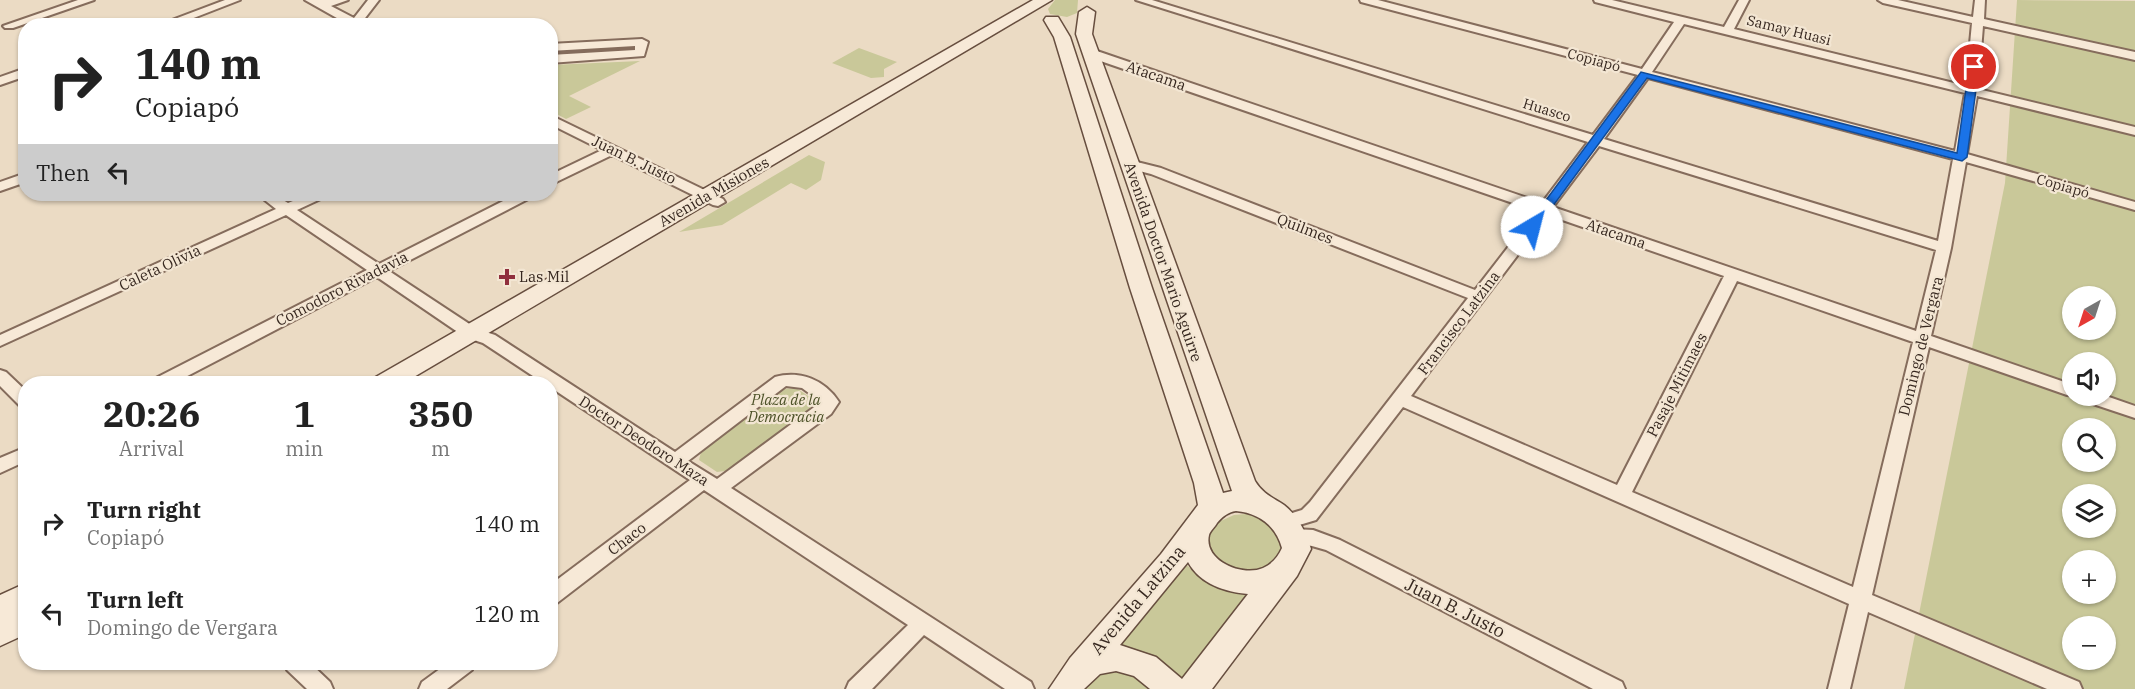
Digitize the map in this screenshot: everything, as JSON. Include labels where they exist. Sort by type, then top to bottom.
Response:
[{"type":"street","points":[[22,18],[89,0]]},
{"type":"street","points":[[184,18],[235,0]]},
{"type":"street","points":[[310,0],[346,18]]},
{"type":"street","points":[[321,6],[343,0]]},
{"type":"street","points":[[363,18],[374,0]]},
{"type":"street","name":"Huasco","points":[[1141,0],[1944,248]]},
{"type":"street","name":"Samay Huasi","points":[[1599,0],[2135,131]]},
{"type":"street","points":[[1727,31],[1744,0]]},
{"type":"street","points":[[1884,0],[2135,56]]},
{"type":"street","name":"Domingo de Vergara","points":[[1839,689],[1944,248],[1962,157],[1972,90],[1980,0]]},
{"type":"street","name":"Copiapó","points":[[1371,1],[1962,157],[2135,206]]},
{"type":"street","points":[[1048,10],[1072,20],[1087,6]]},
{"type":"street","name":"Avenida Doctor Mario Aguirre","points":[[1087,6],[1084,34],[1090,53],[1239,477],[1246,493],[1260,506]]},
{"type":"street","name":"Avenida Misiones","points":[[398,376],[480,336],[713,199],[1048,10]]},
{"type":"street","name":"Avenida Doctor Mario Aguirre","points":[[1048,10],[1062,37],[1141,288],[1208,483],[1212,505],[1203,522]]},
{"type":"street","name":"Francisco Latzina","points":[[1290,530],[1317,507],[1402,399],[1645,74],[1681,20]]},
{"type":"street","points":[[4,23],[18,32]]},
{"type":"street","points":[[558,47],[642,42],[640,52],[558,58]]},
{"type":"street","name":"Atacama","points":[[1090,53],[2062,387]]},
{"type":"street","points":[[0,81],[18,75]]},
{"type":"street","name":"Juan B. Justo","points":[[558,123],[713,199]]},
{"type":"street","points":[[558,177],[612,150]]},
{"type":"street","name":"Quilmes","points":[[1129,164],[1156,171],[1479,297]]},
{"type":"street","points":[[0,187],[18,180]]},
{"type":"street","name":"Doctor Deodoro Maza","points":[[275,201],[542,376]]},
{"type":"street","name":"Caleta Olivia","points":[[0,341],[305,201]]},
{"type":"street","name":"Comodoro Rivadavia","points":[[173,376],[513,201]]},
{"type":"street","name":"Pasaje Mitimaes","points":[[1621,495],[1733,274]]},
{"type":"street","name":"Avenida Misiones","points":[[423,376],[480,336]]},
{"type":"street","points":[[0,376],[18,394]]},
{"type":"street","name":"Chaco","points":[[558,591],[711,485],[825,410],[830,402],[826,396],[799,379],[790,378],[781,381],[675,461]]},
{"type":"street","name":"Doctor Deodoro Maza","points":[[558,386],[1023,689]]},
{"type":"street","points":[[1402,399],[2071,689]]},
{"type":"street","points":[[2116,406],[2135,412]]},
{"type":"street","points":[[0,466],[18,457]]},
{"type":"street","points":[[1193,689],[1283,572],[1296,549],[1290,530],[1275,512],[1260,506],[1234,502],[1219,505],[1203,522],[1194,544],[1199,558],[1210,569],[1242,582],[1259,583],[1276,578],[1283,572]]},
{"type":"street","name":"Avenida Latzina","points":[[1073,678],[1203,522]]},
{"type":"street","name":"Juan B. Justo","points":[[1290,530],[1333,545],[1614,689]]},
{"type":"street","points":[[0,610],[18,600]]},
{"type":"street","points":[[0,633],[18,623]]},
{"type":"street","points":[[857,689],[921,624]]},
{"type":"street","points":[[1073,678],[1092,661],[1111,657],[1129,659],[1146,667],[1170,689]]},
{"type":"street","points":[[302,670],[322,689]]},
{"type":"street","points":[[430,689],[455,670]]},
{"type":"green space","points":[[1055,0],[1078,0],[1077,13],[1067,17],[1050,14],[1048,9]]},
{"type":"green space","points":[[2017,0],[2135,1],[2135,689],[1904,689],[2005,183]]},
{"type":"green space","points":[[859,48],[897,62],[884,69],[884,77],[871,78],[832,63]]},
{"type":"green space","points":[[640,61],[569,96],[591,107],[566,119],[558,115],[558,65]]},
{"type":"green space","points":[[809,155],[825,162],[821,180],[806,190],[791,183],[722,225],[679,232]]},
{"type":"green space","name":"Plaza de la Democracia","points":[[796,388],[816,401],[817,409],[733,470],[717,472],[699,460],[702,448],[783,389]]},
{"type":"green space","points":[[1246,514],[1261,519],[1279,538],[1280,553],[1272,564],[1258,569],[1241,569],[1225,564],[1213,555],[1208,542],[1214,524],[1234,515]]},
{"type":"green space","points":[[1183,561],[1198,575],[1214,585],[1252,596],[1180,689],[1109,650]]},
{"type":"green space","points":[[1106,672],[1130,675],[1140,680],[1149,689],[1080,689],[1094,676]]},
{"type":"place","name":"Las Mil","points":[[507,277]]},
{"type":"route","points":[[1532,227],[1645,74],[1962,157],[1974,67]]}]
